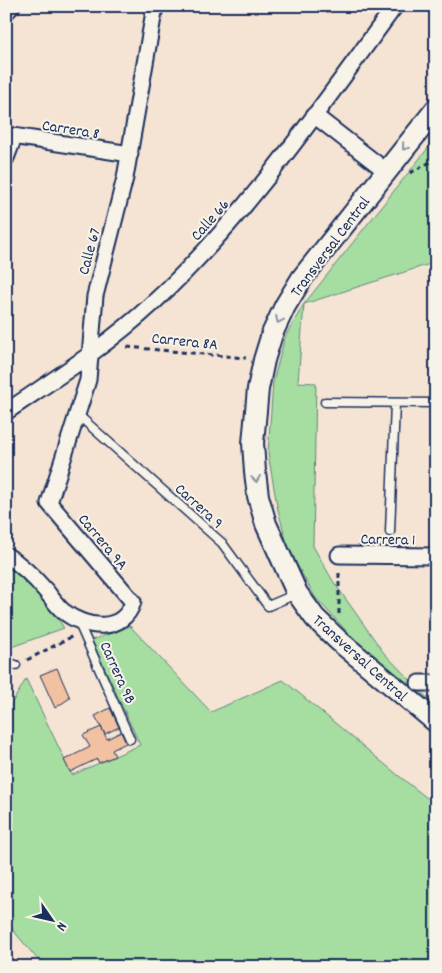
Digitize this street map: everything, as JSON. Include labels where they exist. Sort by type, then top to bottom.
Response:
[{"type":"main road","name":"Transversal Central","points":[[436,109],[302,278],[285,306],[272,334],[264,360],[255,416],[253,443],[258,496],[266,524],[297,593],[315,618],[339,641],[436,722]]},
{"type":"street","points":[[6,12],[12,6]]},
{"type":"street","name":"Calle 67","points":[[49,503],[88,380],[97,284],[130,154],[156,6]]},
{"type":"street","name":"Calle 66","points":[[6,412],[90,355],[150,306],[214,242],[279,162],[395,6]]},
{"type":"street","points":[[314,115],[386,171]]},
{"type":"street","points":[[6,158],[10,136]]},
{"type":"street","name":"Carrera 8","points":[[10,136],[130,154]]},
{"type":"street","name":"Carrera 9A","points":[[49,503],[133,602]]},
{"type":"street","name":"Carrera 9B","points":[[6,555],[31,574],[63,611],[80,626],[105,626],[119,622],[131,609],[133,602]]},
{"type":"street","name":"Carrera 1","points":[[339,555],[436,556]]},
{"type":"street","points":[[419,682],[436,683]]},
{"type":"lane","points":[[325,402],[436,403]]},
{"type":"lane","points":[[390,532],[395,403]]},
{"type":"lane","name":"Carrera 9","points":[[77,414],[222,543],[268,606],[297,593]]},
{"type":"lane","name":"Carrera 9B","points":[[80,626],[130,739]]},
{"type":"lane","points":[[6,662],[16,665]]},
{"type":"path","name":"Carrera 8A","points":[[103,344],[264,360]]},
{"type":"path","points":[[339,555],[339,641]]},
{"type":"path","points":[[16,665],[80,626]]},
{"type":"green space","points":[[436,138],[436,262],[304,304]]},
{"type":"green space","points":[[304,304],[298,382],[316,383],[313,546],[333,581],[384,653],[436,707],[436,710],[350,635],[315,597],[289,551],[277,506],[268,453],[273,382],[285,337]]},
{"type":"green space","points":[[6,564],[37,588],[64,628],[6,649]]},
{"type":"green space","points":[[130,626],[211,712],[283,680],[436,805],[436,967],[44,967],[6,922],[6,713],[26,679],[72,775],[140,745],[92,640]]},
{"type":"building","points":[[57,668],[70,698],[55,708],[40,675]]},
{"type":"building","points":[[110,708],[119,727],[105,734],[95,716]]},
{"type":"building","points":[[101,727],[107,739],[121,732],[126,743],[112,750],[115,756],[99,763],[97,759],[70,772],[64,760],[90,747],[83,735]]}]
